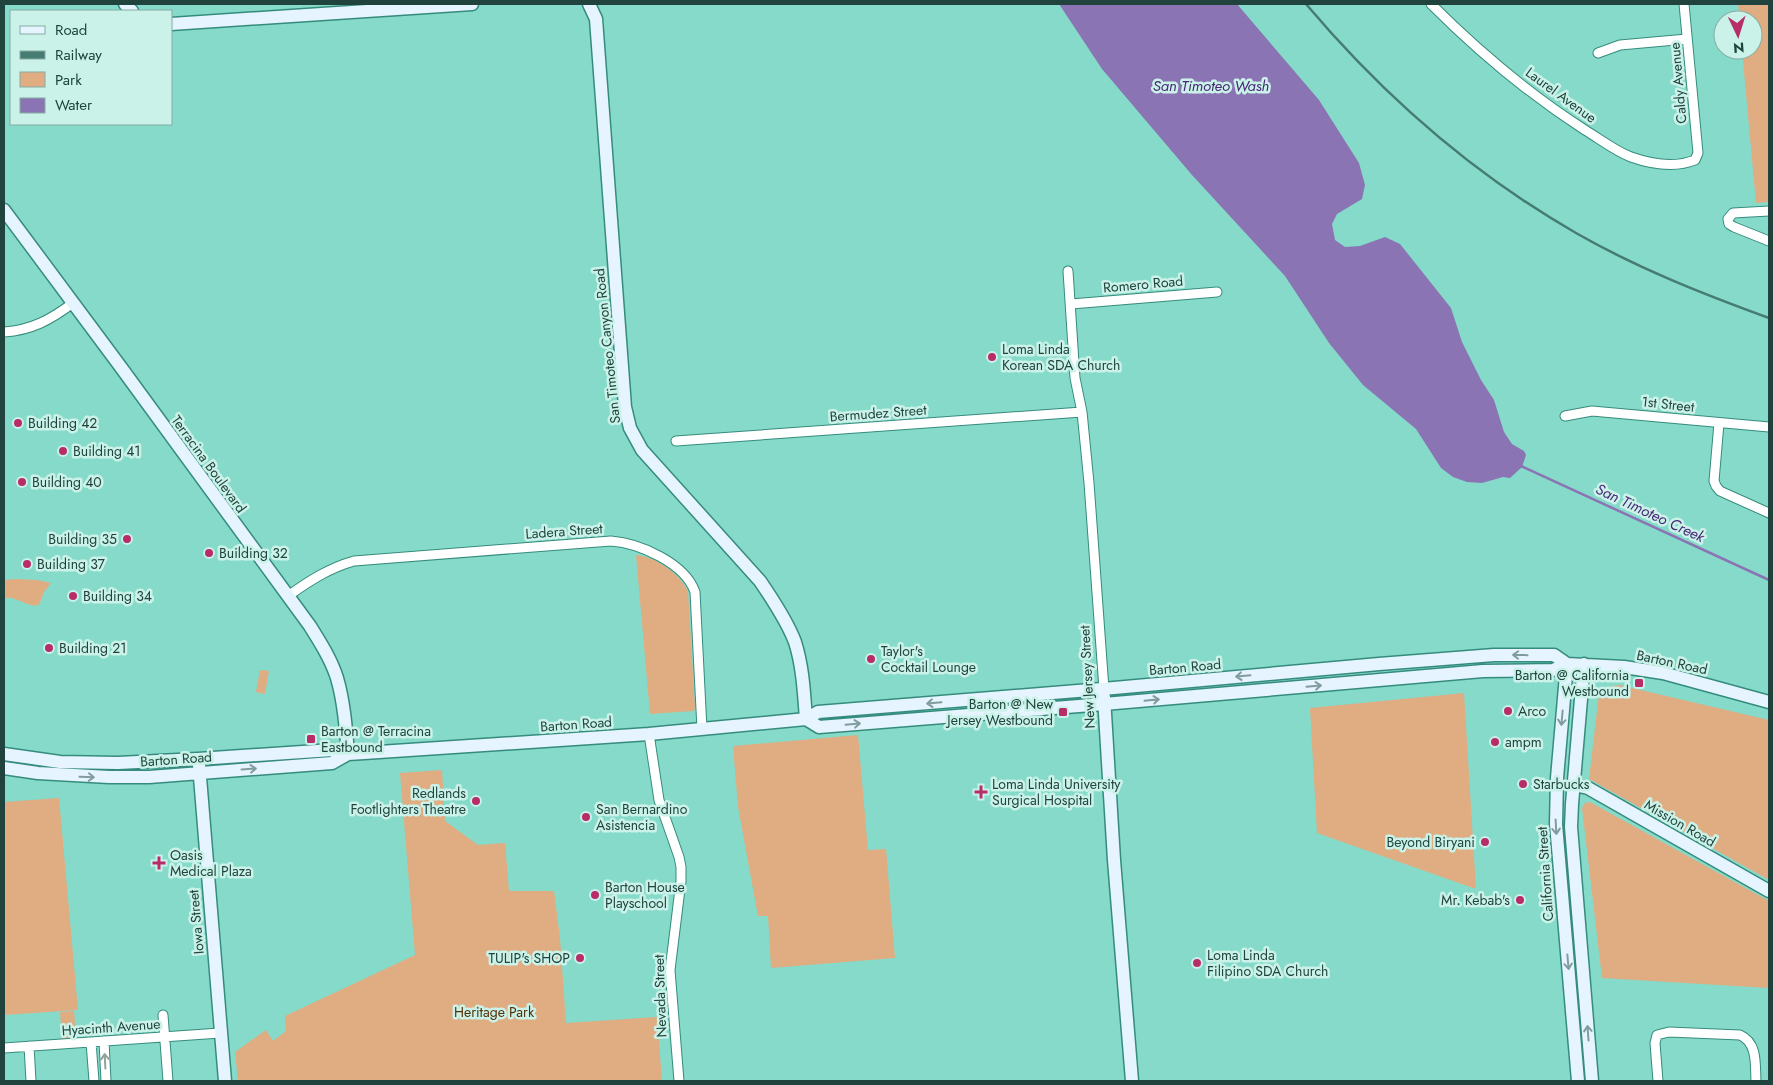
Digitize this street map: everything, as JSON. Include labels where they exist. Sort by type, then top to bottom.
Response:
[{"type":"main road","points":[[172,24],[472,4]]},
{"type":"main road","name":"San Timoteo Canyon Road","points":[[589,4],[596,19],[625,407],[630,428],[642,450],[760,581],[772,598],[794,641],[801,670],[806,719]]},
{"type":"main road","name":"Terracina Boulevard","points":[[4,210],[310,626],[324,649],[336,677],[344,715],[348,754]]},
{"type":"main road","name":"Barton Road","points":[[4,754],[60,762],[199,766],[332,763],[348,754],[649,734],[806,719],[818,712],[1379,664],[1494,655],[1554,655],[1567,664]]},
{"type":"main road","name":"Barton Road","points":[[806,719],[818,727],[1483,671],[1553,670],[1567,664],[1624,667],[1663,673],[1769,702]]},
{"type":"main road","name":"California Street","points":[[1567,664],[1556,804],[1578,1081]]},
{"type":"main road","points":[[1584,664],[1571,827],[1592,1081]]},
{"type":"main road","name":"New Jersey Street","points":[[1104,689],[1132,1081]]},
{"type":"main road","points":[[38,773],[40,760]]},
{"type":"main road","name":"Barton Road","points":[[4,768],[38,773],[110,778],[149,777],[199,766]]},
{"type":"main road","name":"Iowa Street","points":[[199,766],[224,1081]]},
{"type":"main road","name":"Mission Road","points":[[1574,785],[1588,788],[1769,890]]},
{"type":"main road","points":[[1560,873],[1575,872]]},
{"type":"street","name":"Laurel Avenue","points":[[1432,4],[1460,33],[1516,80],[1557,111],[1616,149],[1630,157],[1651,163],[1684,164],[1694,160]]},
{"type":"street","name":"Caldy Avenue","points":[[1684,4],[1698,144],[1698,153],[1694,160]]},
{"type":"street","points":[[1598,53],[1620,45],[1687,39]]},
{"type":"street","points":[[1769,211],[1733,214],[1730,216],[1729,224],[1769,241]]},
{"type":"street","name":"New Jersey Street","points":[[1068,271],[1075,378],[1082,412],[1089,483],[1104,689]]},
{"type":"street","name":"Romero Road","points":[[1071,304],[1145,296],[1218,292]]},
{"type":"street","points":[[4,332],[40,325],[73,304]]},
{"type":"street","name":"1st Street","points":[[1565,416],[1592,411],[1769,428]]},
{"type":"street","name":"Bermudez Street","points":[[676,442],[1082,412]]},
{"type":"street","points":[[1720,423],[1714,480],[1716,486],[1720,490],[1769,512]]},
{"type":"street","name":"Ladera Street","points":[[288,596],[322,574],[354,561],[611,541],[630,544],[672,564],[687,577],[695,592],[702,729]]},
{"type":"street","name":"Nevada Street","points":[[649,734],[659,800],[681,867],[670,970],[679,1081]]},
{"type":"street","points":[[164,1015],[168,1081]]},
{"type":"street","points":[[1658,1081],[1655,1043],[1657,1035],[1668,1032],[1740,1035],[1750,1041],[1754,1052],[1756,1081]]},
{"type":"street","name":"Hyacinth Avenue","points":[[4,1048],[220,1033]]},
{"type":"street","points":[[104,1041],[106,1081]]},
{"type":"street","points":[[91,1042],[94,1081]]},
{"type":"street","points":[[29,1046],[32,1081]]},
{"type":"green space","points":[[1738,4],[1769,4],[1769,202],[1756,203],[1743,60],[1763,60],[1763,10],[1739,10]]},
{"type":"green space","points":[[636,555],[644,556],[666,567],[679,578],[688,591],[694,711],[650,714]]},
{"type":"green space","points":[[16,579],[51,583],[44,592],[39,605],[26,604],[14,599],[4,598],[4,580]]},
{"type":"green space","points":[[260,670],[269,671],[265,694],[256,692]]},
{"type":"green space","points":[[1619,685],[1769,720],[1769,880],[1589,779],[1599,694],[1603,688]]},
{"type":"green space","points":[[1464,693],[1476,889],[1317,833],[1310,708]]},
{"type":"green space","points":[[858,735],[868,850],[886,849],[895,958],[771,968],[768,916],[758,916],[738,807],[733,746]]},
{"type":"green space","name":"Heritage Park","points":[[442,770],[445,821],[478,845],[505,843],[509,891],[554,891],[560,938],[566,1023],[657,1017],[662,1081],[238,1081],[235,1052],[266,1030],[273,1041],[286,1031],[285,1016],[415,955],[400,773]]},
{"type":"green space","points":[[59,798],[78,1010],[4,1015],[4,802]]},
{"type":"green space","points":[[1590,802],[1769,901],[1769,988],[1602,978],[1582,808],[1585,803]]},
{"type":"green space","points":[[74,1011],[76,1038],[62,1039],[60,1012]]},
{"type":"water","name":"San Timoteo Wash","points":[[1059,4],[1237,4],[1319,100],[1359,163],[1365,185],[1362,199],[1337,214],[1332,224],[1335,240],[1345,247],[1360,246],[1385,237],[1400,244],[1451,308],[1462,342],[1481,380],[1494,400],[1504,432],[1512,444],[1524,451],[1526,455],[1522,467],[1510,478],[1503,477],[1482,483],[1467,482],[1453,477],[1441,468],[1416,429],[1363,385],[1329,343],[1285,276],[1192,175],[1102,69]]},
{"type":"waterway","name":"San Timoteo Creek","points":[[1521,466],[1769,580]]},
{"type":"railway","points":[[1306,4],[1335,37],[1398,100],[1431,130],[1501,185],[1576,233],[1623,258],[1695,290],[1769,318]]},
{"type":"place","name":"Loma Linda Korean SDA Church","points":[[992,357]]},
{"type":"place","name":"Building 42","points":[[18,423]]},
{"type":"place","name":"Building 41","points":[[63,451]]},
{"type":"place","name":"Building 40","points":[[22,482]]},
{"type":"place","name":"Building 35","points":[[127,539]]},
{"type":"place","name":"Building 32","points":[[209,553]]},
{"type":"place","name":"Building 37","points":[[27,564]]},
{"type":"place","name":"Building 34","points":[[73,596]]},
{"type":"place","name":"Building 21","points":[[49,648]]},
{"type":"place","name":"Taylor's Cocktail Lounge","points":[[871,659]]},
{"type":"place","name":"Barton @ California Westbound","points":[[1639,683]]},
{"type":"place","name":"Arco","points":[[1508,711]]},
{"type":"place","name":"Barton @ New Jersey Westbound","points":[[1063,712]]},
{"type":"place","name":"Barton @ Terracina Eastbound","points":[[311,739]]},
{"type":"place","name":"ampm","points":[[1495,742]]},
{"type":"place","name":"Starbucks","points":[[1523,784]]},
{"type":"place","name":"Loma Linda University Surgical Hospital","points":[[981,792]]},
{"type":"place","name":"Redlands Footlighters Theatre","points":[[476,801]]},
{"type":"place","name":"San Bernardino Asistencia","points":[[586,817]]},
{"type":"place","name":"Beyond Biryani","points":[[1485,842]]},
{"type":"place","name":"Oasis Medical Plaza","points":[[159,863]]},
{"type":"place","name":"Barton House Playschool","points":[[595,895]]},
{"type":"place","name":"Mr. Kebab's","points":[[1520,900]]},
{"type":"place","name":"TULIP's SHOP","points":[[580,958]]},
{"type":"place","name":"Loma Linda Filipino SDA Church","points":[[1197,963]]}]
